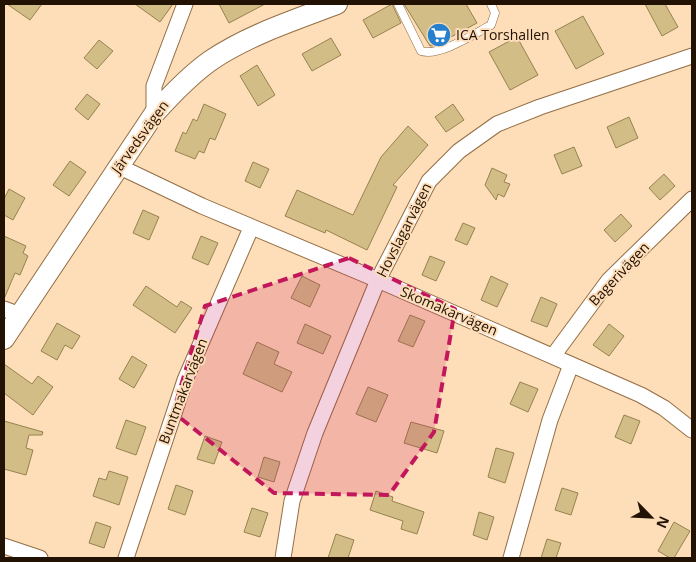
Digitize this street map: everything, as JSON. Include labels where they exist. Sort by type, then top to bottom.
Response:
[{"type":"street","points":[[154,114],[154,86],[185,4]]},
{"type":"street","name":"Järvedsvägen","points":[[4,339],[12,312],[154,114],[172,94],[211,60],[278,27],[337,4]]},
{"type":"street","name":"Hovslagarvägen","points":[[283,558],[286,533],[300,476],[343,363],[378,280],[429,180],[443,165],[480,134],[497,124],[540,107],[692,56]]},
{"type":"street","name":"Skomakarvägen","points":[[118,166],[251,228],[378,280],[553,356],[664,408],[692,430]]},
{"type":"street","name":"Bagerivägen","points":[[553,356],[609,280],[692,199]]},
{"type":"street","name":"Buntmakarvägen","points":[[126,558],[185,380],[251,228]]},
{"type":"street","points":[[511,558],[550,420],[571,365]]},
{"type":"street","points":[[4,546],[40,558]]},
{"type":"lane","points":[[398,4],[421,51],[436,52],[491,25],[495,13],[491,4]]},
{"type":"highlighted area","points":[[349,258],[455,309],[434,432],[389,495],[274,493],[173,412],[205,306]]},
{"type":"building","points":[[7,4],[42,4],[30,20]]},
{"type":"building","points":[[135,4],[173,4],[160,22]]},
{"type":"building","points":[[219,4],[265,4],[229,23]]},
{"type":"building","points":[[392,4],[401,23],[373,38],[363,20]]},
{"type":"building","name":"ICA Torshallen","points":[[404,4],[466,4],[477,23],[436,45],[430,46]]},
{"type":"building","points":[[645,4],[665,4],[678,27],[662,36]]},
{"type":"building","points":[[583,16],[604,54],[576,69],[555,31]]},
{"type":"building","points":[[517,37],[538,75],[510,90],[489,52]]},
{"type":"building","points":[[331,38],[341,55],[312,71],[302,54]]},
{"type":"building","points":[[99,40],[113,51],[97,69],[84,58]]},
{"type":"building","points":[[257,65],[275,95],[258,106],[240,76]]},
{"type":"building","points":[[87,94],[100,104],[88,120],[75,109]]},
{"type":"building","points":[[204,104],[226,114],[215,140],[210,138],[204,153],[199,151],[195,159],[175,151],[183,132],[186,134],[193,119],[197,121]]},
{"type":"building","points":[[453,104],[464,120],[446,132],[435,117]]},
{"type":"building","points":[[629,117],[638,138],[616,148],[607,127]]},
{"type":"building","points":[[408,126],[428,145],[393,185],[397,187],[367,250],[326,230],[325,233],[285,216],[297,190],[353,215],[381,157]]},
{"type":"building","points":[[574,147],[582,166],[562,174],[554,155]]},
{"type":"building","points":[[70,161],[86,172],[69,196],[53,185]]},
{"type":"building","points":[[253,162],[269,169],[260,188],[245,181]]},
{"type":"building","points":[[492,168],[507,175],[504,182],[510,184],[504,197],[498,194],[496,200],[485,185]]},
{"type":"building","points":[[664,174],[675,186],[660,200],[649,188]]},
{"type":"building","points":[[9,189],[25,198],[13,220],[4,215],[4,199]]},
{"type":"building","points":[[143,210],[159,217],[149,240],[133,233]]},
{"type":"building","points":[[621,214],[632,226],[615,242],[604,230]]},
{"type":"building","points":[[463,223],[475,228],[467,245],[455,240]]},
{"type":"building","points":[[4,236],[26,246],[23,253],[28,256],[20,275],[15,273],[4,299]]},
{"type":"building","points":[[201,236],[218,243],[208,265],[192,258]]},
{"type":"building","points":[[430,256],[445,262],[436,281],[422,275]]},
{"type":"building","points":[[302,276],[320,285],[310,307],[291,298]]},
{"type":"building","points":[[491,276],[508,284],[497,307],[481,300]]},
{"type":"building","points":[[146,286],[177,307],[181,301],[192,308],[175,333],[133,305]]},
{"type":"building","points":[[541,297],[557,304],[547,327],[531,321]]},
{"type":"building","points":[[410,315],[425,321],[413,347],[398,341]]},
{"type":"building","points":[[57,323],[80,336],[72,349],[65,345],[57,360],[41,351]]},
{"type":"building","points":[[305,324],[331,336],[323,354],[297,343]]},
{"type":"building","points":[[609,324],[624,336],[609,356],[593,345]]},
{"type":"building","points":[[257,342],[279,352],[274,364],[292,372],[282,392],[243,374]]},
{"type":"building","points":[[132,356],[147,365],[134,388],[119,379]]},
{"type":"building","points":[[4,364],[32,384],[38,376],[53,387],[33,415],[4,393]]},
{"type":"building","points":[[520,382],[538,389],[528,412],[510,404]]},
{"type":"building","points":[[368,387],[388,395],[376,422],[356,414]]},
{"type":"building","points":[[624,415],[640,421],[631,444],[615,437]]},
{"type":"building","points":[[126,420],[146,427],[136,455],[116,448]]},
{"type":"building","points":[[4,421],[43,432],[42,435],[29,435],[26,448],[33,450],[26,475],[4,469]]},
{"type":"building","points":[[411,422],[444,431],[437,453],[404,443]]},
{"type":"building","points":[[205,436],[222,442],[214,464],[197,459]]},
{"type":"building","points":[[496,448],[514,453],[505,483],[488,477]]},
{"type":"building","points":[[264,457],[280,462],[274,482],[258,477]]},
{"type":"building","points":[[109,471],[128,477],[119,505],[93,496],[99,478],[106,480]]},
{"type":"building","points":[[176,485],[193,491],[185,515],[168,509]]},
{"type":"building","points":[[562,488],[578,493],[571,515],[555,510]]},
{"type":"building","points":[[376,491],[393,497],[392,501],[424,512],[417,534],[401,529],[403,521],[370,510]]},
{"type":"building","points":[[252,508],[268,513],[260,537],[244,532]]},
{"type":"building","points":[[479,512],[494,517],[487,540],[473,535]]},
{"type":"building","points":[[96,522],[111,527],[104,548],[89,543]]},
{"type":"building","points":[[674,522],[690,531],[674,558],[670,558],[658,551]]},
{"type":"building","points":[[336,534],[354,540],[348,558],[328,558]]},
{"type":"building","points":[[547,539],[561,543],[556,558],[541,558]]},
{"type":"place","name":"ICA Torshallen","points":[[439,35]]}]
